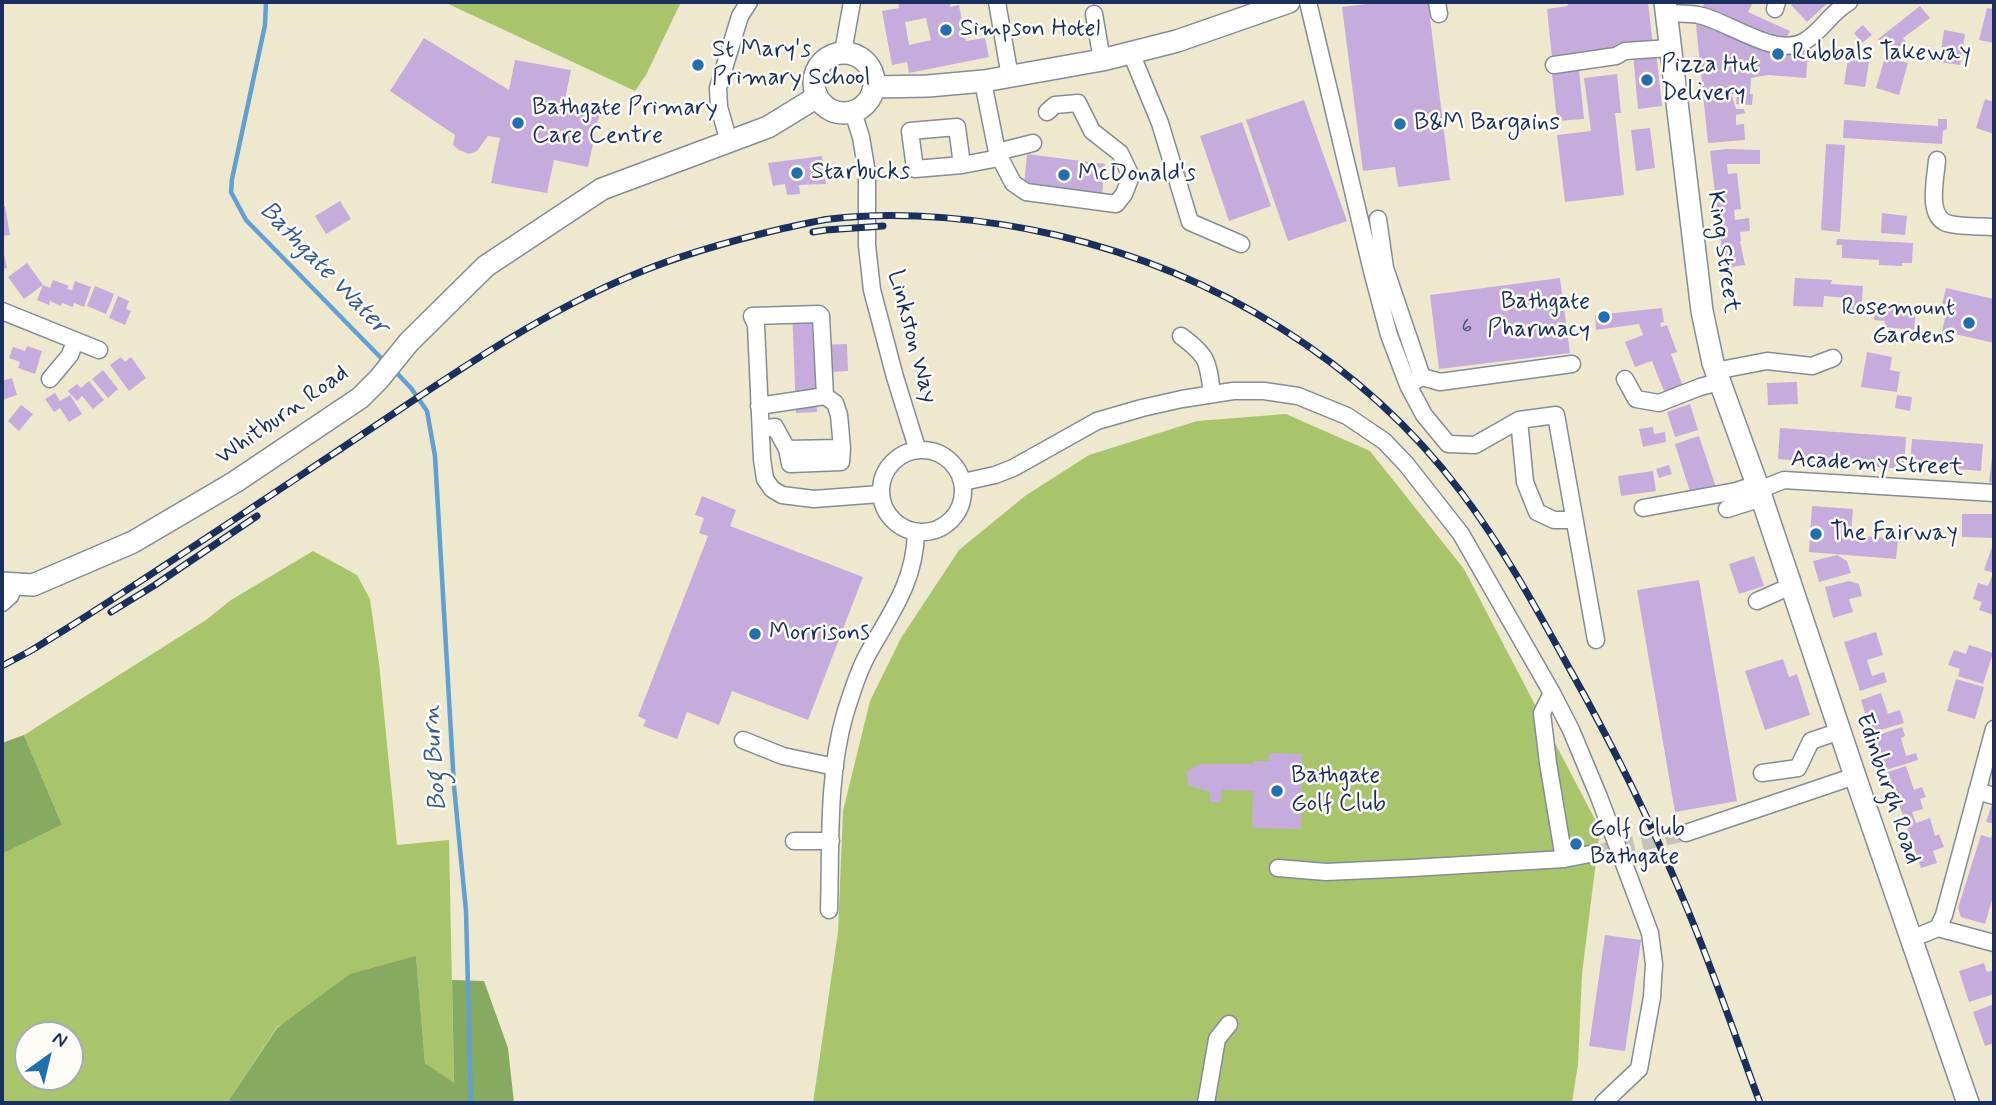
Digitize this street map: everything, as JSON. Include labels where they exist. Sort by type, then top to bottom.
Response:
[{"type":"main road","points":[[874,87],[984,81],[1102,60],[1177,41],[1289,2]]},
{"type":"main road","name":"King Street","points":[[1665,8],[1702,311],[1717,377],[1759,491]]},
{"type":"main road","points":[[844,52],[863,59],[870,67],[874,87],[867,103],[853,112],[836,113],[817,97],[813,87],[814,77],[817,67],[824,59],[844,52]]},
{"type":"main road","name":"Whitburn Road","points":[[8,583],[33,585],[133,542],[235,482],[360,398],[405,347],[486,266],[603,189],[768,127],[817,97]]},
{"type":"main road","name":"Edinburgh Road","points":[[1759,491],[1968,1103]]},
{"type":"street","points":[[729,142],[719,107],[718,88],[740,16],[749,2]]},
{"type":"street","points":[[844,52],[852,2]]},
{"type":"street","points":[[998,2],[1010,77]]},
{"type":"street","points":[[1308,2],[1378,270],[1389,335],[1415,381],[1424,415],[1448,444],[1475,445],[1519,420],[1556,415],[1596,640]]},
{"type":"street","points":[[1665,8],[1699,15],[1762,41],[1784,45],[1803,43],[1830,16],[1849,2]]},
{"type":"street","points":[[1094,14],[1102,60]]},
{"type":"street","points":[[1554,65],[1616,55],[1625,51],[1670,48]]},
{"type":"street","points":[[1132,53],[1160,123],[1190,222],[1241,244]]},
{"type":"street","points":[[984,81],[998,155],[1013,183],[1026,192],[1116,204],[1124,194],[1130,176],[1120,153],[1092,131],[1078,103],[1055,105],[1047,112]]},
{"type":"street","name":"Linkston Way","points":[[853,112],[861,137],[867,173],[867,245],[872,290],[917,448]]},
{"type":"street","points":[[962,164],[1033,143]]},
{"type":"street","points":[[1940,170],[1933,206],[1938,217],[1947,224],[1994,226]]},
{"type":"street","points":[[1378,219],[1378,270]]},
{"type":"street","points":[[2,311],[99,350]]},
{"type":"street","points":[[825,396],[821,316],[752,316],[756,325],[765,479],[772,489],[782,495],[814,499],[880,494]]},
{"type":"street","points":[[1181,336],[1205,356],[1212,394]]},
{"type":"street","points":[[50,379],[70,355],[75,341]]},
{"type":"street","points":[[1625,379],[1636,400],[1659,403],[1700,387],[1717,377],[1767,361],[1812,366],[1833,358]]},
{"type":"street","points":[[1415,381],[1440,382],[1572,364]]},
{"type":"street","points":[[963,482],[1013,468],[1097,421],[1142,408],[1212,394],[1264,391],[1298,396],[1347,416],[1384,441],[1406,464],[1461,534],[1552,693],[1599,797],[1650,933],[1654,964],[1643,1055],[1639,1069],[1603,1103]]},
{"type":"street","points":[[759,406],[825,396],[835,402],[842,448],[787,449],[775,427],[761,429]]},
{"type":"street","points":[[1519,420],[1525,482],[1537,512],[1554,520],[1574,520]]},
{"type":"street","points":[[917,448],[940,454],[951,461],[963,482],[964,495],[952,520],[942,528],[929,532],[902,528],[891,519],[883,507],[880,494],[881,481],[894,460],[917,448]]},
{"type":"street","name":"Academy Street","points":[[1759,491],[1784,481],[1994,493]]},
{"type":"street","points":[[1643,508],[1736,491],[1759,491]]},
{"type":"street","points":[[1727,509],[1759,491]]},
{"type":"street","points":[[829,910],[837,747],[856,681],[905,587],[915,552],[916,532]]},
{"type":"street","points":[[2,603],[10,596],[8,583]]},
{"type":"street","points":[[1757,601],[1791,586]]},
{"type":"street","points":[[1552,693],[1542,713],[1564,859]]},
{"type":"street","points":[[1938,928],[1944,915],[1994,729]]},
{"type":"street","points":[[1762,773],[1798,768],[1811,741],[1840,731]]},
{"type":"street","points":[[743,740],[783,756],[835,767]]},
{"type":"street","points":[[1686,833],[1855,776]]},
{"type":"street","points":[[1977,791],[1994,796]]},
{"type":"street","points":[[794,841],[831,841]]},
{"type":"street","points":[[1278,868],[1338,871],[1564,859],[1595,853]]},
{"type":"street","points":[[1911,939],[1938,928],[1994,943]]},
{"type":"street","points":[[1206,1103],[1217,1039],[1229,1024]]},
{"type":"green space","points":[[444,2],[681,2],[646,75],[635,91]]},
{"type":"green space","points":[[1286,414],[1370,451],[1464,569],[1600,829],[1582,974],[1578,1064],[1572,1103],[813,1103],[838,932],[843,811],[870,701],[901,638],[959,550],[1025,496],[1089,455],[1197,421]]},
{"type":"green space","points":[[313,551],[357,575],[370,599],[397,845],[449,840],[454,1084],[425,1063],[416,956],[277,1027],[227,1103],[2,1103],[2,854],[62,825],[24,735],[206,620],[231,600]]},
{"type":"green space","points":[[24,735],[62,825],[2,854],[2,743]]},
{"type":"green space","points":[[416,956],[425,1063],[454,1083],[452,980],[484,981],[508,1048],[514,1103],[227,1103],[277,1028],[350,974]]},
{"type":"building","name":"Simpson Hotel","points":[[898,2],[950,2],[950,7],[959,5],[966,41],[985,38],[989,57],[909,73],[907,62],[892,65],[882,11],[899,8]],"holes":[[[926,18],[931,40],[909,45],[905,22]]]},
{"type":"building","name":"B&M Bargains","points":[[1382,2],[1428,2],[1450,180],[1398,187],[1395,167],[1363,171],[1342,7]]},
{"type":"building","points":[[1567,2],[1648,2],[1653,46],[1552,58],[1547,9],[1568,6]]},
{"type":"building","points":[[1705,2],[1753,2],[1748,12],[1790,31],[1787,37],[1768,34],[1702,8]]},
{"type":"building","points":[[1794,2],[1829,2],[1807,22],[1791,5]]},
{"type":"building","points":[[1920,6],[1930,18],[1903,38],[1906,42],[1889,54],[1878,39]]},
{"type":"building","points":[[1987,8],[1994,9],[1994,43],[1979,40]]},
{"type":"building","points":[[1700,22],[1770,49],[1808,53],[1806,78],[1768,75],[1751,78],[1752,105],[1736,104],[1737,94],[1726,94],[1727,97],[1732,96],[1736,109],[1744,109],[1745,113],[1736,115],[1736,125],[1744,124],[1745,140],[1708,143],[1696,25]]},
{"type":"building","points":[[1863,25],[1872,35],[1862,43],[1854,33]]},
{"type":"building","points":[[1944,30],[1965,34],[1960,65],[1932,61],[1934,50],[1941,51]]},
{"type":"building","name":"Bathgate Primary Care Centre","points":[[424,38],[509,90],[515,60],[571,70],[564,104],[600,112],[588,167],[554,160],[547,193],[491,183],[500,138],[488,136],[477,151],[469,154],[459,150],[453,145],[455,135],[390,91]]},
{"type":"building","name":"Pizza Hut Delivery","points":[[1656,51],[1662,106],[1638,109],[1633,54]]},
{"type":"building","points":[[1849,52],[1870,56],[1865,87],[1844,84]]},
{"type":"building","points":[[1885,57],[1908,63],[1899,95],[1876,88]]},
{"type":"building","points":[[1579,70],[1584,119],[1557,121],[1552,73]]},
{"type":"building","points":[[1617,74],[1621,113],[1615,113],[1624,195],[1565,202],[1557,135],[1591,131],[1584,78]]},
{"type":"building","points":[[1985,99],[1994,102],[1994,134],[1976,128]]},
{"type":"building","points":[[1304,100],[1347,221],[1288,241],[1246,120]]},
{"type":"building","points":[[1938,119],[1947,119],[1942,144],[1843,138],[1844,120],[1938,126]]},
{"type":"building","points":[[1242,122],[1271,206],[1229,221],[1200,136]]},
{"type":"building","points":[[1650,128],[1655,168],[1636,171],[1631,130]]},
{"type":"building","points":[[1826,144],[1845,145],[1840,232],[1821,230]]},
{"type":"building","points":[[1760,150],[1760,164],[1727,164],[1728,174],[1737,173],[1741,209],[1734,210],[1735,220],[1749,218],[1750,231],[1740,232],[1745,265],[1724,268],[1710,151]]},
{"type":"building","name":"McDonald's","points":[[1027,154],[1105,164],[1102,195],[1024,186]]},
{"type":"building","name":"Starbucks","points":[[822,156],[826,184],[799,185],[800,194],[787,195],[785,184],[773,186],[768,163]]},
{"type":"building","points":[[340,201],[351,219],[326,234],[315,216]]},
{"type":"building","points":[[2,206],[5,206],[10,235],[2,236]]},
{"type":"building","points":[[1882,213],[1907,216],[1905,235],[1881,233]]},
{"type":"building","points":[[1837,239],[1913,243],[1912,263],[1902,263],[1902,266],[1879,265],[1879,260],[1842,258],[1842,245],[1836,245]]},
{"type":"building","points":[[2,245],[7,268],[2,269]]},
{"type":"building","points":[[27,263],[43,285],[24,299],[8,277]]},
{"type":"building","points":[[1560,278],[1570,353],[1439,369],[1430,295]]},
{"type":"building","points":[[1795,278],[1832,280],[1831,284],[1863,286],[1861,312],[1847,312],[1848,298],[1824,296],[1823,307],[1793,306]]},
{"type":"building","points":[[53,280],[69,286],[67,289],[72,290],[75,281],[91,287],[84,307],[74,303],[73,307],[62,303],[61,306],[50,301],[49,305],[37,300],[43,285],[50,288]]},
{"type":"building","points":[[95,286],[114,294],[106,314],[87,306]]},
{"type":"building","name":"Rosemount Gardens","points":[[1946,288],[1994,299],[1994,343],[1942,331],[1946,314],[1940,312]]},
{"type":"building","points":[[118,296],[129,301],[126,309],[131,311],[125,325],[109,318]]},
{"type":"building","points":[[1886,304],[1916,307],[1914,330],[1884,327],[1885,321],[1874,320],[1875,307],[1885,308]]},
{"type":"building","points":[[812,307],[813,345],[847,344],[848,371],[815,373],[817,412],[796,413],[792,308]]},
{"type":"building","points":[[1662,308],[1664,322],[1660,323],[1661,327],[1667,325],[1677,352],[1671,354],[1684,389],[1666,396],[1652,361],[1635,367],[1625,342],[1643,335],[1639,324],[1596,330],[1595,315]]},
{"type":"building","points":[[27,346],[42,351],[35,374],[18,368],[20,362],[9,358],[13,347],[25,351]]},
{"type":"building","points":[[1867,352],[1892,357],[1890,370],[1900,372],[1897,392],[1861,387]]},
{"type":"building","points":[[121,357],[125,362],[131,357],[146,378],[129,391],[110,365]]},
{"type":"building","points":[[103,370],[118,389],[108,398],[92,379]]},
{"type":"building","points":[[12,378],[17,395],[2,400],[2,381]]},
{"type":"building","points":[[89,381],[104,400],[93,409],[82,396],[77,401],[68,391],[77,384],[81,388]]},
{"type":"building","points":[[1797,382],[1798,404],[1768,405],[1767,383]]},
{"type":"building","points":[[55,393],[60,401],[70,395],[82,414],[69,422],[60,408],[54,412],[45,399]]},
{"type":"building","points":[[1897,395],[1912,397],[1910,411],[1895,408]]},
{"type":"building","points":[[1690,404],[1698,430],[1675,437],[1667,412]]},
{"type":"building","points":[[21,405],[33,414],[19,431],[8,421]]},
{"type":"building","points":[[1653,427],[1654,434],[1665,432],[1666,442],[1643,447],[1639,429]]},
{"type":"building","points":[[1780,428],[1906,437],[1904,469],[1778,459]]},
{"type":"building","points":[[1699,436],[1716,487],[1691,495],[1675,444]]},
{"type":"building","points":[[1912,439],[1983,444],[1981,471],[1910,465]]},
{"type":"building","points":[[1994,457],[1994,483],[1989,482]]},
{"type":"building","points":[[1669,465],[1672,474],[1659,478],[1656,469]]},
{"type":"building","points":[[1653,471],[1656,491],[1621,496],[1618,476]]},
{"type":"building","name":"Morrisons","points":[[702,496],[736,510],[730,526],[863,577],[808,720],[732,691],[719,725],[687,712],[677,739],[643,726],[646,720],[638,716],[708,536],[699,533],[704,518],[695,515]]},
{"type":"building","points":[[1812,506],[1853,509],[1851,535],[1898,539],[1896,559],[1809,552]]},
{"type":"building","points":[[1962,514],[1994,514],[1994,538],[1962,537]]},
{"type":"building","points":[[1994,541],[1994,573],[1984,570]]},
{"type":"building","points":[[1837,555],[1847,561],[1851,573],[1819,582],[1813,561]]},
{"type":"building","points":[[1754,556],[1764,586],[1739,594],[1729,564]]},
{"type":"building","points":[[1992,576],[1994,615],[1979,610],[1982,602],[1973,599],[1978,583],[1988,586]]},
{"type":"building","points":[[1699,580],[1737,801],[1675,812],[1637,590]]},
{"type":"building","points":[[1849,581],[1859,584],[1862,596],[1849,599],[1853,612],[1833,618],[1825,587]]},
{"type":"building","points":[[1876,632],[1883,655],[1867,660],[1872,676],[1884,672],[1887,682],[1860,691],[1844,642]]},
{"type":"building","points":[[1969,645],[1993,653],[1983,684],[1958,676],[1960,669],[1948,665],[1954,650],[1966,654]]},
{"type":"building","points":[[1783,659],[1789,677],[1797,674],[1810,715],[1765,730],[1745,671]]},
{"type":"building","points":[[1956,679],[1984,687],[1975,719],[1947,711]]},
{"type":"building","points":[[1881,693],[1888,714],[1900,710],[1904,723],[1871,733],[1861,700]]},
{"type":"building","points":[[1902,727],[1905,736],[1901,738],[1906,756],[1916,753],[1918,760],[1886,770],[1875,736]]},
{"type":"building","name":"Bathgate Golf Club","points":[[1269,753],[1302,754],[1301,829],[1252,828],[1253,791],[1222,790],[1221,802],[1210,802],[1210,792],[1188,785],[1187,771],[1201,764],[1253,764],[1253,761],[1269,761]]},
{"type":"building","points":[[1906,766],[1914,790],[1922,787],[1926,797],[1920,799],[1923,809],[1912,812],[1916,823],[1930,818],[1935,836],[1939,834],[1944,847],[1933,851],[1937,863],[1921,868],[1888,772]]},
{"type":"building","points":[[1994,804],[1994,824],[1986,822]]},
{"type":"building","points":[[1994,830],[1994,893],[1985,924],[1961,917],[1958,908],[1981,835],[1991,838]]},
{"type":"building","points":[[1605,935],[1641,940],[1625,1051],[1589,1046]]},
{"type":"building","points":[[1984,963],[1987,972],[1994,970],[1994,994],[1969,1002],[1959,971]]},
{"type":"building","points":[[1994,1004],[1994,1043],[1985,1046],[1973,1012]]},
{"type":"waterway","name":"Bathgate Water","points":[[266,2],[265,25],[231,192],[246,220],[384,361]]},
{"type":"waterway","name":"Bog Burn","points":[[393,369],[427,411],[435,456],[454,786],[466,911],[471,1103]]},
{"type":"tunnel","points":[[1595,853],[1686,833]]},
{"type":"railway","points":[[2,666],[111,600],[497,346],[564,308],[633,275],[670,260],[727,243],[785,228],[857,216],[944,218],[1002,224],[1056,235],[1115,251],[1172,272],[1228,298],[1281,328],[1331,363],[1378,402],[1422,445],[1461,492],[1530,599],[1584,695],[1658,841],[1714,976],[1760,1103]]},
{"type":"railway","points":[[813,232],[883,226]]},
{"type":"railway","points":[[111,612],[257,516]]},
{"type":"place","name":"Simpson Hotel","points":[[946,30]]},
{"type":"place","name":"Rubbals Takeway","points":[[1778,54]]},
{"type":"place","name":"St Mary's Primary School","points":[[698,65]]},
{"type":"place","name":"Pizza Hut Delivery","points":[[1647,80]]},
{"type":"place","name":"Bathgate Primary Care Centre","points":[[518,123]]},
{"type":"place","name":"B&M Bargains","points":[[1400,124]]},
{"type":"place","name":"Starbucks","points":[[797,173]]},
{"type":"place","name":"McDonald's","points":[[1064,175]]},
{"type":"place","name":"Bathgate Pharmacy","points":[[1604,317]]},
{"type":"place","name":"Rosemount Gardens","points":[[1969,323]]},
{"type":"place","name":"The Fairway","points":[[1816,534]]},
{"type":"place","name":"Morrisons","points":[[755,634]]},
{"type":"place","name":"Bathgate Golf Club","points":[[1277,791]]},
{"type":"place","name":"Golf Club Bathgate","points":[[1576,844]]}]
